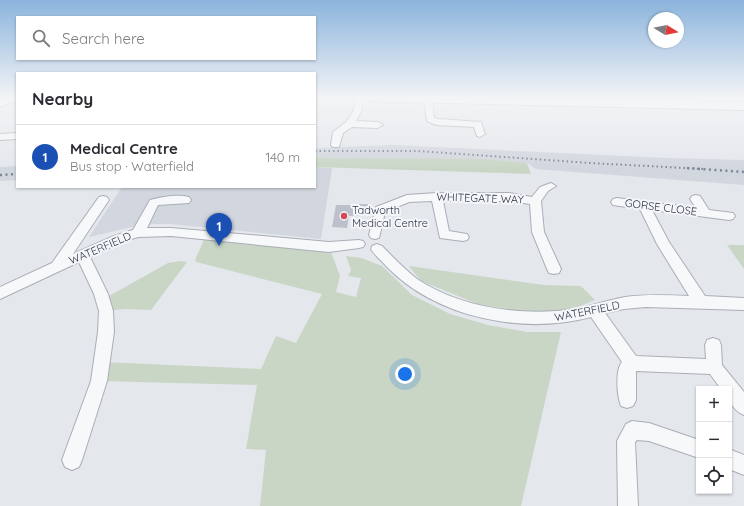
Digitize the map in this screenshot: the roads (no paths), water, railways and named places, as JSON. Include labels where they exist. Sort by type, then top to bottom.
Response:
[{"type":"street","points":[[435,122],[478,124],[480,134]]},
{"type":"street","points":[[336,145],[338,132],[350,124],[378,125]]},
{"type":"street","points":[[0,137],[16,136]]},
{"type":"street","name":"WHITEGATE WAY","points":[[551,186],[544,189],[535,200],[538,232],[554,269]]},
{"type":"street","points":[[437,197],[444,234],[463,237]]},
{"type":"street","name":"WHITEGATE WAY","points":[[376,242],[380,210],[407,199],[437,197],[509,197],[535,200]]},
{"type":"street","name":"GORSE CLOSE","points":[[696,199],[705,213]]},
{"type":"street","name":"WATERFIELD","points":[[57,267],[103,200]]},
{"type":"street","points":[[138,232],[154,204],[161,201],[185,200]]},
{"type":"street","name":"GORSE CLOSE","points":[[617,202],[729,216]]},
{"type":"street","points":[[644,205],[663,244],[701,303]]},
{"type":"street","name":"WATERFIELD","points":[[0,293],[118,239],[138,232],[171,232],[329,247],[359,244],[366,250],[376,242],[414,283],[444,299],[479,311],[511,316],[541,318],[568,316],[630,302],[665,301],[744,304]]},
{"type":"street","points":[[72,460],[99,382],[106,332],[106,311],[101,294],[83,256]]},
{"type":"street","points":[[595,311],[632,362]]},
{"type":"street","points":[[713,345],[714,367],[744,406]]},
{"type":"street","points":[[632,362],[714,367]]},
{"type":"street","points":[[627,400],[626,369],[632,362]]},
{"type":"street","points":[[628,506],[626,441],[632,430],[649,432],[696,448]]},
{"type":"street","points":[[732,460],[744,464]]},
{"type":"railway","points":[[316,151],[418,151],[693,168]]},
{"type":"railway","points":[[687,168],[693,168]]},
{"type":"railway","points":[[693,168],[704,169]]},
{"type":"railway","points":[[693,168],[744,172]]},
{"type":"railway","points":[[0,175],[16,174]]},
{"type":"place","name":"Tadworth Medical Centre","points":[[344,216]]},
{"type":"place","name":"Medical Centre","points":[[219,246]]}]
